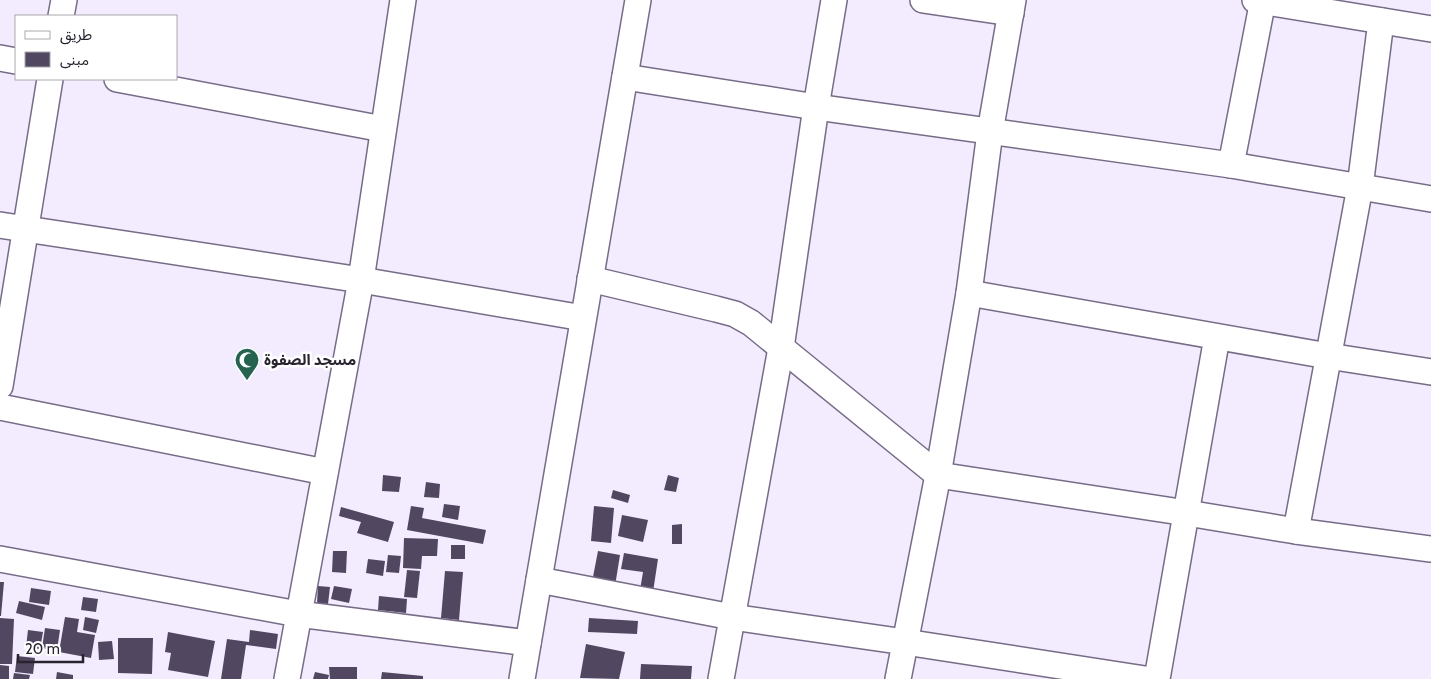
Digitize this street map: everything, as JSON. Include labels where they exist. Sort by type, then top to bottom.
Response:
[{"type":"street","points":[[61,15],[64,0]]},
{"type":"street","points":[[287,679],[360,280],[404,0]]},
{"type":"street","points":[[522,679],[638,0]]},
{"type":"street","points":[[721,679],[780,348],[834,0]]},
{"type":"street","points":[[898,679],[938,475],[970,293],[990,132],[1012,6],[923,0]]},
{"type":"street","points":[[1231,165],[1260,0],[1431,29]]},
{"type":"street","points":[[1296,531],[1360,187],[1381,21]]},
{"type":"street","points":[[0,58],[15,61]]},
{"type":"street","points":[[625,77],[816,107],[1231,165],[1431,199]]},
{"type":"street","points":[[0,386],[50,80]]},
{"type":"street","points":[[122,80],[383,129]]},
{"type":"street","points":[[0,225],[360,280],[584,318]]},
{"type":"street","points":[[590,279],[735,314],[751,323],[938,475],[1296,531],[1431,549]]},
{"type":"street","points":[[970,293],[1217,337],[1431,372]]},
{"type":"street","points":[[1157,679],[1217,337]]},
{"type":"street","points":[[0,406],[325,472]]},
{"type":"street","points":[[0,559],[298,614],[528,643]]},
{"type":"street","points":[[539,580],[732,618],[905,642],[1145,679]]},
{"type":"building","points":[[383,475],[401,477],[399,492],[382,491]]},
{"type":"building","points":[[668,475],[679,478],[676,492],[664,490]]},
{"type":"building","points":[[426,482],[440,484],[439,498],[424,497]]},
{"type":"building","points":[[613,490],[630,495],[628,503],[611,498]]},
{"type":"building","points":[[444,504],[460,506],[458,520],[442,517]]},
{"type":"building","points":[[411,506],[424,508],[422,518],[486,530],[483,544],[407,530]]},
{"type":"building","points":[[594,506],[614,508],[611,543],[591,541]]},
{"type":"building","points":[[341,507],[394,522],[388,542],[357,533],[361,522],[339,516]]},
{"type":"building","points":[[622,515],[648,520],[643,542],[618,536]]},
{"type":"building","points":[[682,524],[682,544],[672,544],[672,525]]},
{"type":"building","points":[[404,538],[438,539],[437,556],[422,556],[421,569],[403,568]]},
{"type":"building","points":[[451,545],[465,545],[465,559],[451,559]]},
{"type":"building","points":[[333,551],[347,551],[346,573],[332,572]]},
{"type":"building","points":[[598,551],[620,555],[615,586],[592,582]]},
{"type":"building","points":[[624,553],[658,559],[653,592],[640,590],[643,572],[621,569]]},
{"type":"building","points":[[388,555],[401,556],[399,573],[386,572]]},
{"type":"building","points":[[368,559],[385,561],[383,576],[366,573]]},
{"type":"building","points":[[407,570],[420,571],[417,598],[404,597]]},
{"type":"building","points":[[445,571],[463,572],[459,620],[441,618]]},
{"type":"building","points":[[0,582],[4,582],[1,616],[0,616]]},
{"type":"building","points":[[318,586],[330,587],[328,604],[317,603]]},
{"type":"building","points":[[334,586],[352,589],[349,603],[331,599]]},
{"type":"building","points":[[31,588],[51,591],[49,605],[29,602]]},
{"type":"building","points":[[379,596],[407,599],[406,613],[378,610]]},
{"type":"building","points":[[83,597],[98,599],[96,612],[81,610]]},
{"type":"building","points":[[19,601],[45,607],[42,620],[16,613]]},
{"type":"building","points":[[65,617],[79,619],[77,632],[95,635],[91,658],[59,652]]},
{"type":"building","points":[[85,617],[99,620],[96,633],[83,630]]},
{"type":"building","points":[[0,618],[14,619],[12,664],[0,664]]},
{"type":"building","points":[[589,618],[638,621],[637,634],[588,632]]},
{"type":"building","points":[[45,628],[60,630],[57,650],[42,648]]},
{"type":"building","points":[[28,630],[43,632],[40,649],[26,647]]},
{"type":"building","points":[[250,630],[278,634],[276,649],[246,645],[241,679],[221,679],[227,639],[249,642]]},
{"type":"building","points":[[168,632],[215,641],[208,677],[168,670],[171,653],[165,652]]},
{"type":"building","points":[[118,638],[153,638],[152,674],[118,673]]},
{"type":"building","points":[[112,641],[114,659],[99,660],[98,642]]},
{"type":"building","points":[[586,644],[625,652],[619,679],[580,678]]},
{"type":"building","points":[[17,656],[35,658],[33,674],[15,672]]},
{"type":"building","points":[[641,664],[692,666],[691,679],[640,679]]},
{"type":"building","points":[[0,665],[9,666],[9,679],[0,679]]},
{"type":"building","points":[[329,667],[357,667],[357,679],[330,679]]},
{"type":"building","points":[[57,672],[73,675],[73,679],[56,679]]},
{"type":"building","points":[[315,672],[329,675],[328,679],[313,679]]},
{"type":"building","points":[[382,672],[423,676],[423,679],[381,679]]},
{"type":"building","points":[[14,673],[30,675],[29,679],[13,679]]},
{"type":"place","name":"مسجد الصفوة","points":[[247,381]]}]
